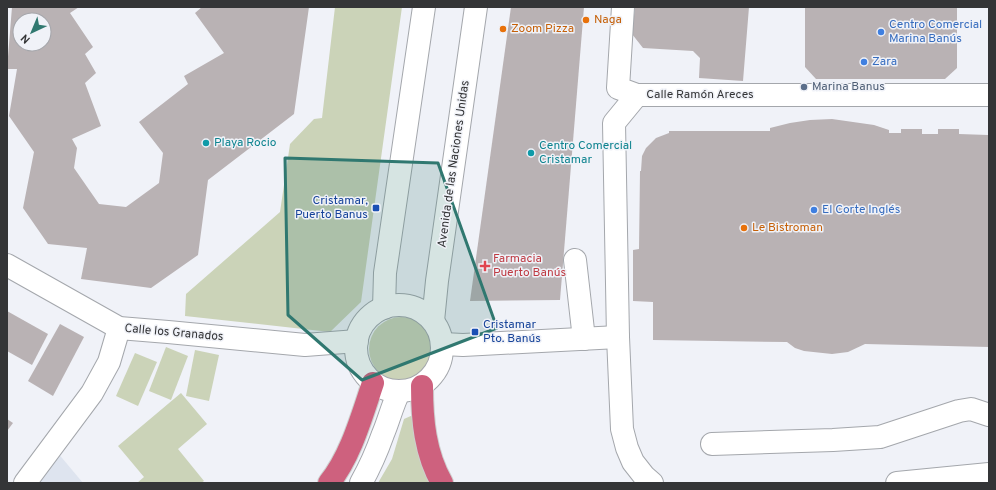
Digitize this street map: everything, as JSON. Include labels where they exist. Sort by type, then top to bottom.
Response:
[{"type":"highway","points":[[329,483],[353,440],[373,383]]},
{"type":"highway","points":[[422,386],[422,415],[427,444],[434,468],[442,483]]},
{"type":"street","points":[[384,308],[385,273],[424,7]]},
{"type":"street","name":"Avenida de las Naciones Unidas","points":[[433,321],[437,281],[476,7]]},
{"type":"street","points":[[623,7],[618,88],[637,95]]},
{"type":"street","name":"Calle Ramón Areces","points":[[652,483],[644,476],[633,462],[627,448],[622,429],[618,337],[614,123],[637,95],[989,95]]},
{"type":"street","points":[[575,260],[584,339]]},
{"type":"street","name":"Calle los Granados","points":[[7,265],[119,328],[305,345],[357,341]]},
{"type":"street","points":[[401,305],[413,307],[424,312],[433,321],[443,344],[441,360],[434,375],[422,386],[411,391],[399,392],[385,390],[373,383],[362,371],[356,355],[357,341],[360,330],[374,313],[384,308],[401,305]]},
{"type":"street","points":[[25,483],[92,393],[109,362],[119,328]]},
{"type":"street","points":[[443,344],[463,345],[618,337]]},
{"type":"street","points":[[361,483],[378,446],[392,405],[399,392]]},
{"type":"street","points":[[712,444],[834,440],[880,436],[959,411],[971,409],[989,415]]},
{"type":"street","points":[[897,483],[989,474]]},
{"type":"highlighted area","points":[[285,158],[438,163],[497,328],[362,380],[288,315]]},
{"type":"shaded area","points":[[57,452],[83,483],[34,483]]},
{"type":"green space","points":[[335,7],[402,7],[361,302],[330,332],[185,316],[186,294],[280,212],[290,144],[314,119],[322,118]]},
{"type":"green space","points":[[401,317],[413,319],[424,326],[431,337],[433,349],[431,361],[424,372],[413,379],[401,381],[389,379],[378,372],[371,361],[369,349],[371,337],[378,326],[389,319]]},
{"type":"green space","points":[[166,347],[188,356],[171,400],[149,391]]},
{"type":"green space","points":[[195,350],[219,355],[209,401],[186,396]]},
{"type":"green space","points":[[135,353],[157,362],[138,406],[116,396]]},
{"type":"green space","points":[[181,393],[207,424],[178,449],[204,481],[201,483],[137,483],[144,477],[118,446]]},
{"type":"green space","points":[[413,415],[436,483],[378,483],[392,459],[404,419]]},
{"type":"building","name":"Playa Rocio","points":[[12,7],[79,7],[70,13],[93,47],[85,54],[96,73],[85,83],[101,126],[72,139],[77,148],[74,168],[99,204],[126,207],[159,183],[163,153],[139,122],[188,84],[184,76],[224,53],[195,13],[202,7],[309,7],[294,114],[208,180],[198,255],[151,288],[81,279],[87,248],[48,244],[23,208],[34,152],[9,116],[17,69],[7,69]]},
{"type":"building","name":"Centro Comercial Cristamar","points":[[511,7],[584,7],[560,300],[470,301]]},
{"type":"building","points":[[635,7],[749,7],[743,81],[699,78],[700,58],[693,51],[643,48],[632,34]]},
{"type":"building","name":"Centro Comercial Marina Banús","points":[[805,7],[957,7],[957,68],[945,79],[816,79],[805,67]]},
{"type":"building","name":"El Corte Inglés","points":[[832,119],[874,125],[889,130],[889,133],[901,133],[901,129],[922,129],[922,134],[938,134],[938,129],[959,129],[959,134],[988,135],[989,347],[865,344],[848,352],[832,354],[804,351],[795,348],[787,342],[653,340],[653,302],[633,301],[633,250],[639,249],[640,171],[642,156],[646,148],[656,138],[669,133],[669,131],[770,131],[770,128],[790,123]]},
{"type":"building","points":[[7,311],[48,334],[32,365],[7,351]]},
{"type":"building","points":[[60,324],[84,337],[53,396],[28,381]]},
{"type":"building","points":[[7,419],[13,423],[7,431]]},
{"type":"place","name":"Naga","points":[[586,20]]},
{"type":"place","name":"Zoom Pizza","points":[[503,29]]},
{"type":"place","name":"Centro Comercial Marina Banús","points":[[881,32]]},
{"type":"place","name":"Zara","points":[[864,62]]},
{"type":"place","name":"Marina Banus","points":[[804,87]]},
{"type":"place","name":"Playa Rocio","points":[[206,143]]},
{"type":"place","name":"Centro Comercial Cristamar","points":[[531,153]]},
{"type":"place","name":"Cristamar, Puerto Banus","points":[[376,208]]},
{"type":"place","name":"El Corte Inglés","points":[[814,210]]},
{"type":"place","name":"Le Bistroman","points":[[744,228]]},
{"type":"place","name":"Farmacia Puerto Banús","points":[[485,266]]},
{"type":"place","name":"Cristamar Pto. Banús","points":[[475,332]]}]
